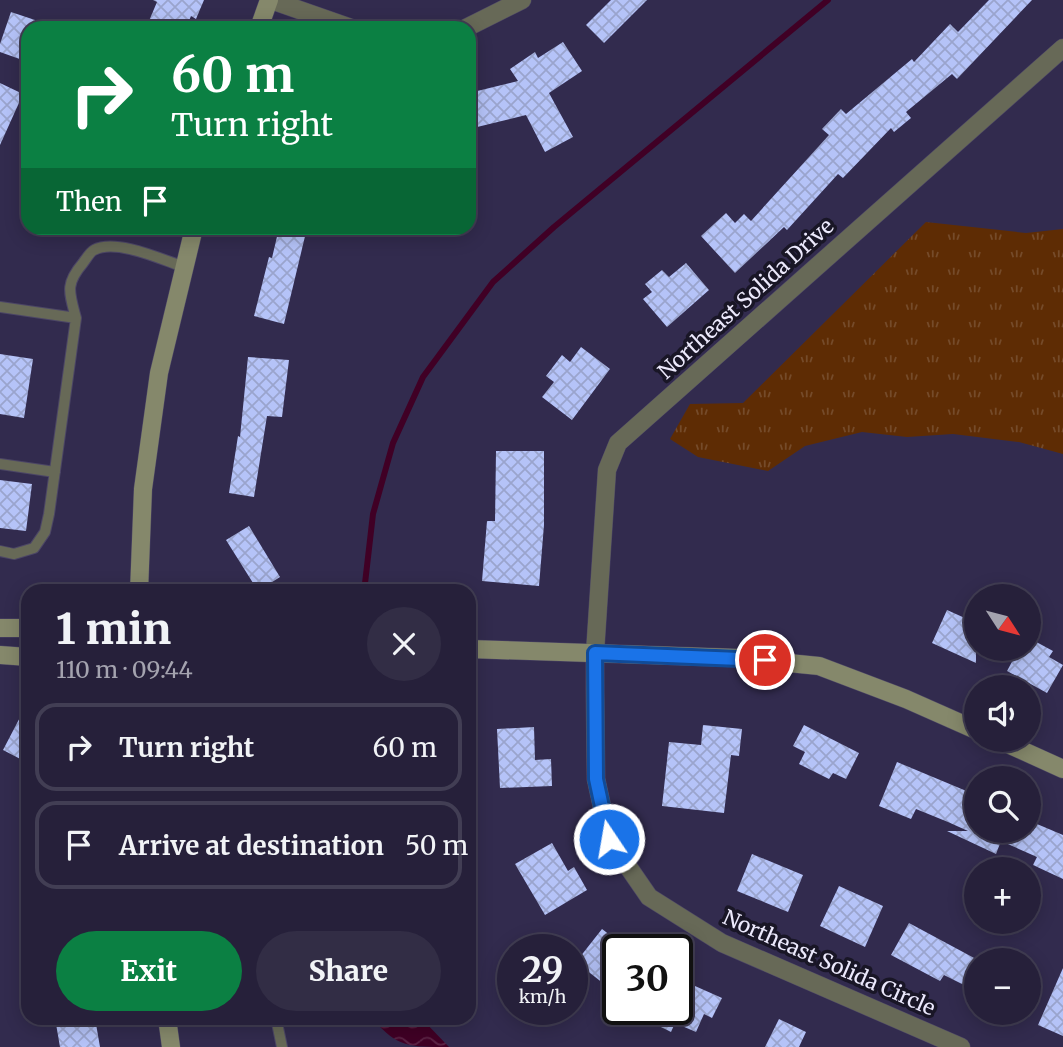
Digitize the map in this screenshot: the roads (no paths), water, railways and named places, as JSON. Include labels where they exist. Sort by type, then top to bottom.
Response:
[{"type":"street","points":[[262,21],[270,0],[331,21]]},
{"type":"street","points":[[476,23],[522,0]]},
{"type":"street","name":"Northeast Solida Drive","points":[[595,653],[607,470],[618,443],[1063,48]]},
{"type":"street","points":[[139,584],[143,489],[157,386],[192,235]]},
{"type":"street","points":[[0,628],[21,628]]},
{"type":"street","points":[[476,649],[738,658],[819,666],[964,725]]},
{"type":"street","name":"Northeast Solida Circle","points":[[595,653],[598,791],[609,839],[649,897],[722,943],[961,1047]]},
{"type":"street","points":[[0,655],[21,656]]},
{"type":"street","points":[[1025,752],[1063,769]]},
{"type":"street","points":[[168,1025],[171,1047]]},
{"type":"lane","points":[[0,551],[14,554],[34,548],[45,532],[76,318],[68,291],[73,275],[94,250],[115,246],[184,267]]},
{"type":"lane","points":[[0,307],[76,318]]},
{"type":"lane","points":[[0,464],[55,471]]},
{"type":"lane","points":[[277,1025],[282,1047]]},
{"type":"water","points":[[378,1025],[428,1025],[449,1047],[405,1044]]},
{"type":"waterway","points":[[365,584],[373,514],[393,443],[423,377],[493,282],[554,227],[828,0]]}]
